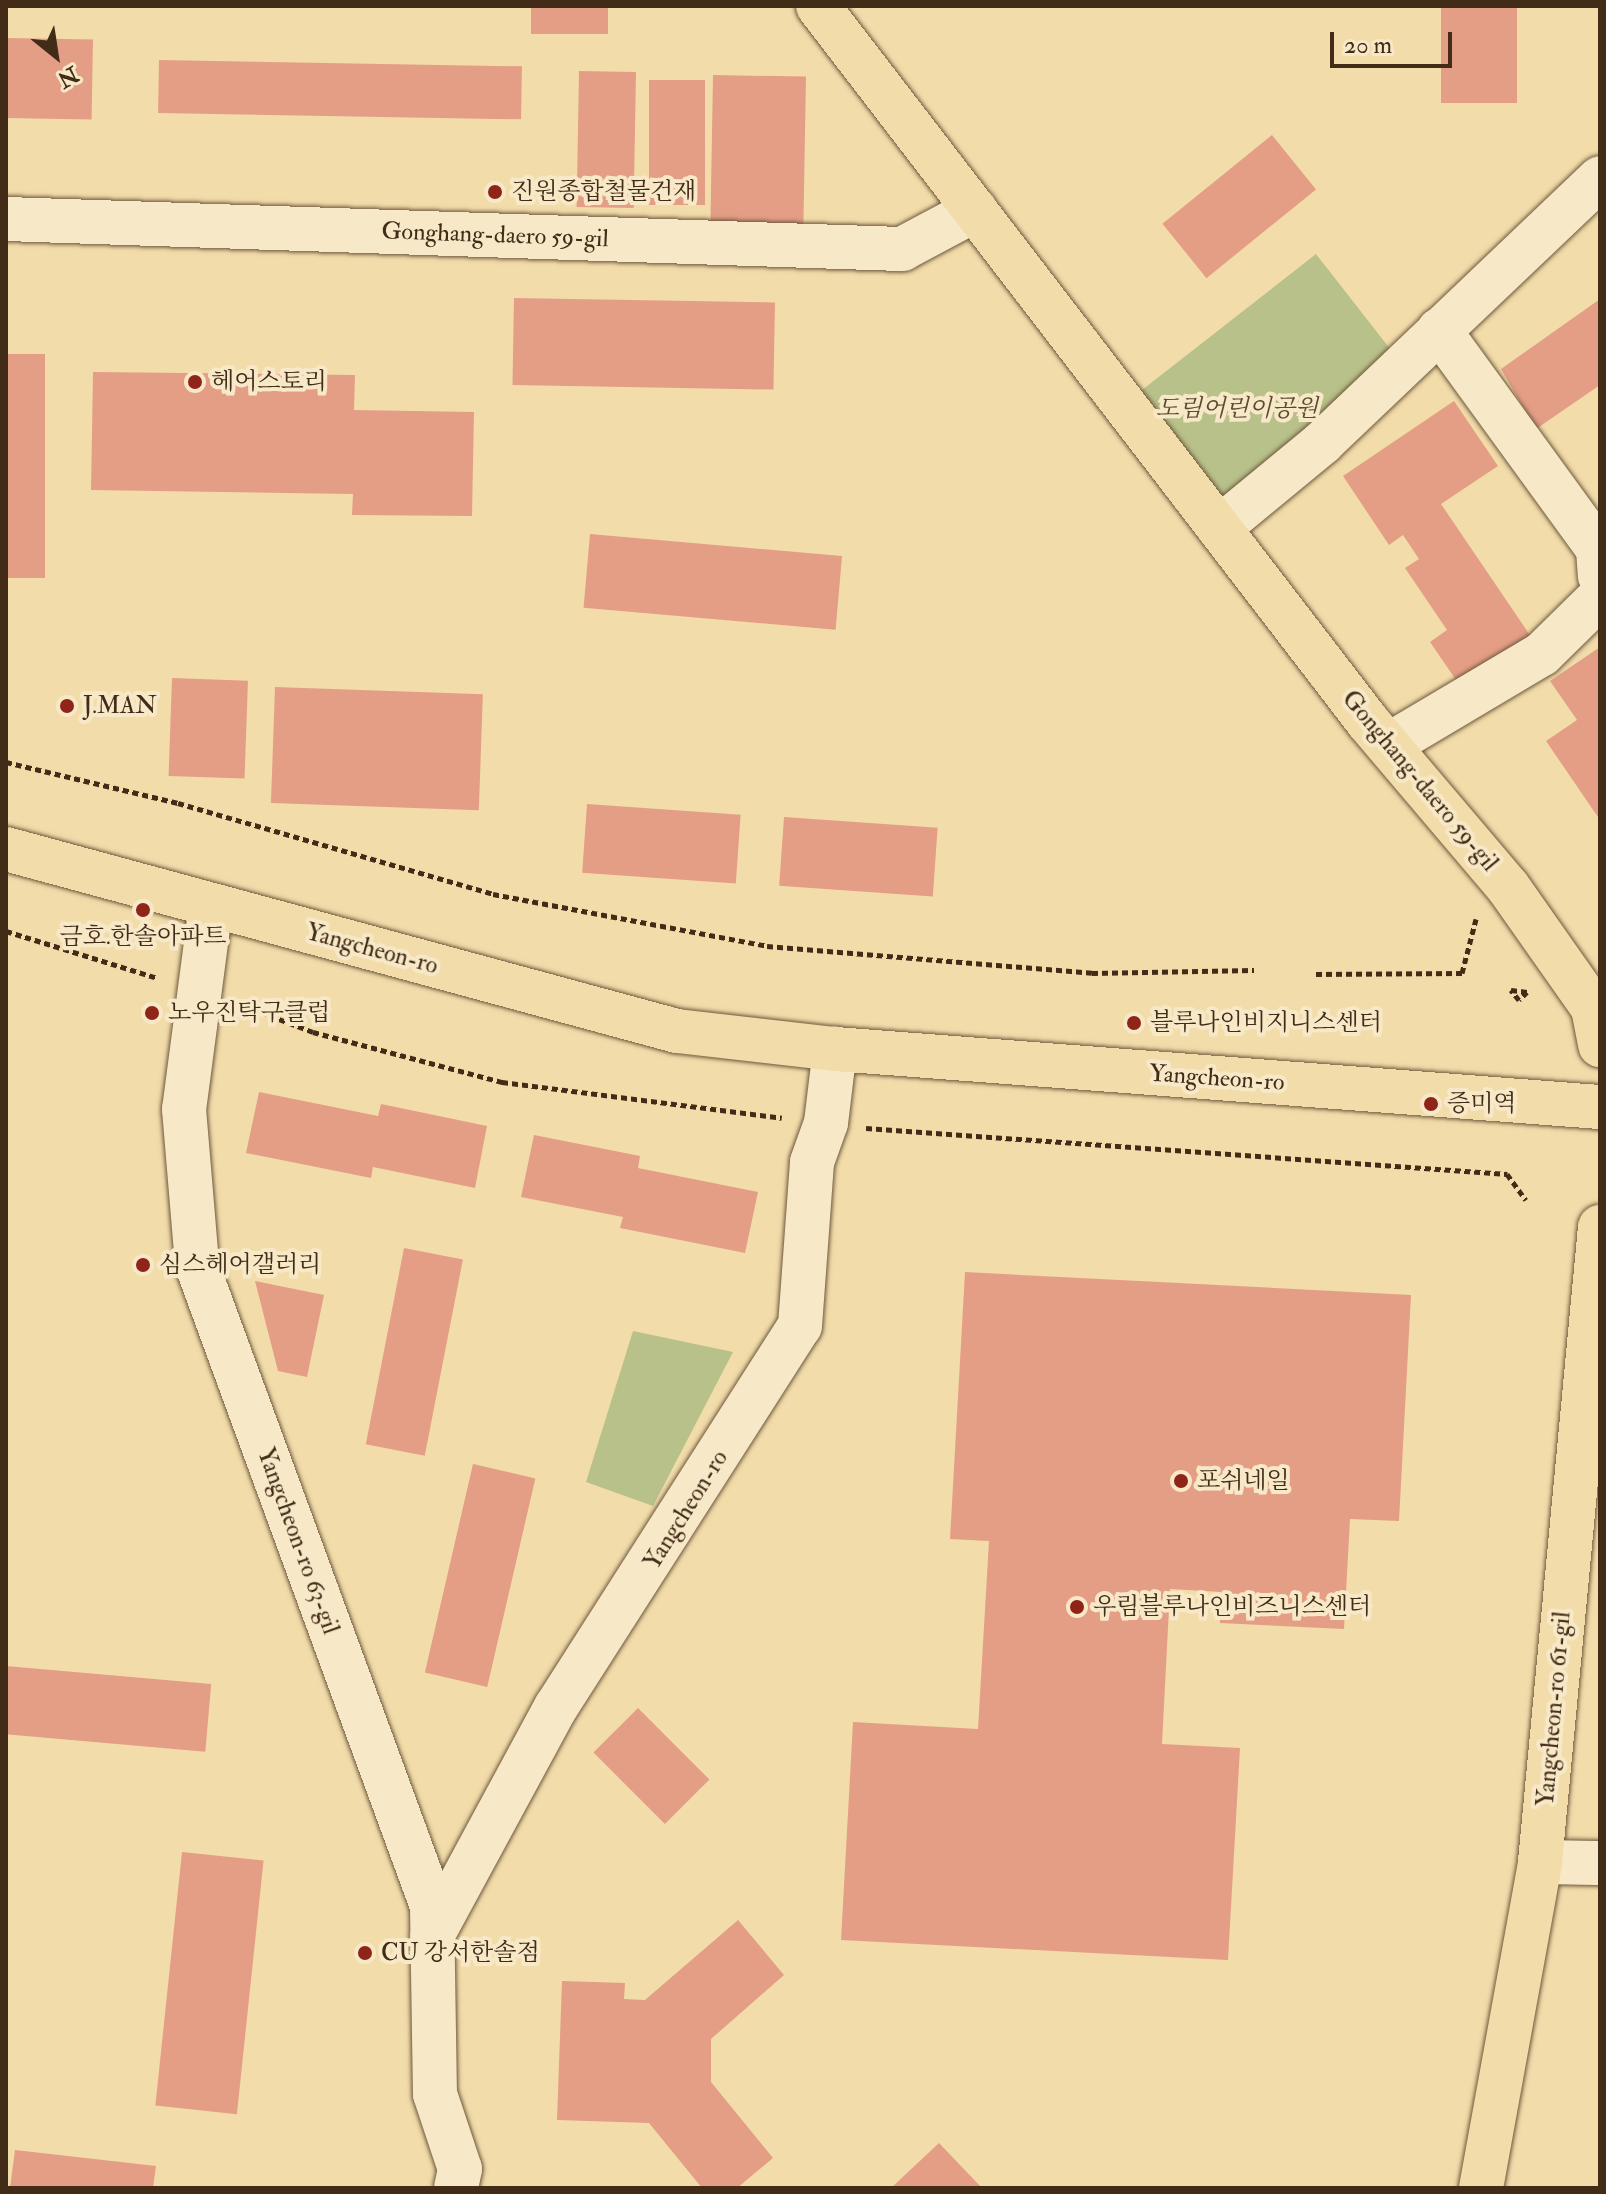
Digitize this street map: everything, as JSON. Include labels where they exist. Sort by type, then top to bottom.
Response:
[{"type":"main road","name":"Gonghang-daero 59-gil","points":[[818,6],[1368,722],[1392,743],[1508,887],[1585,996],[1600,1045]]},
{"type":"main road","name":"Yangcheon-ro","points":[[6,849],[677,1031],[835,1049],[1600,1107]]},
{"type":"main road","name":"Yangcheon-ro 61-gil","points":[[1481,2188],[1540,1862],[1600,1227]]},
{"type":"street","points":[[1219,528],[1322,443],[1600,178]]},
{"type":"street","name":"Gonghang-daero 59-gil","points":[[6,219],[902,249],[975,210]]},
{"type":"street","points":[[1439,330],[1598,549],[1600,576]]},
{"type":"street","points":[[1392,743],[1542,654],[1600,597]]},
{"type":"street","name":"Yangcheon-ro 63-gil","points":[[211,905],[184,1109],[197,1265],[432,1906],[435,2094],[464,2182]]},
{"type":"street","name":"Yangcheon-ro","points":[[432,1936],[556,1707],[800,1326],[812,1162],[826,1123],[835,1049]]},
{"type":"street","points":[[1540,1862],[1600,1863]]},
{"type":"path","points":[[6,762],[178,803],[493,894],[767,946],[1092,973],[1254,970]]},
{"type":"path","points":[[6,931],[165,981]]},
{"type":"path","points":[[1316,974],[1462,973]]},
{"type":"path","points":[[226,999],[313,1032],[502,1082],[793,1119]]},
{"type":"path","points":[[848,1126],[1507,1174],[1526,1200]]},
{"type":"green space","name":"도림어린이공원","points":[[1316,254],[1399,360],[1214,505],[1131,399]]},
{"type":"green space","points":[[633,1331],[733,1352],[653,1506],[586,1482]]},
{"type":"building","points":[[531,6],[608,6],[608,34],[531,34]]},
{"type":"building","points":[[1441,6],[1517,6],[1517,103],[1441,103]]},
{"type":"building","points":[[6,38],[93,40],[92,120],[6,118]]},
{"type":"building","points":[[159,60],[522,66],[521,119],[158,113]]},
{"type":"building","points":[[579,71],[636,72],[634,208],[577,207]]},
{"type":"building","points":[[713,75],[806,77],[803,226],[710,224]]},
{"type":"building","points":[[649,80],[705,80],[705,205],[649,205]]},
{"type":"building","points":[[1272,135],[1316,189],[1206,278],[1162,224]]},
{"type":"building","points":[[514,298],[775,303],[773,390],[512,385]]},
{"type":"building","points":[[1600,299],[1600,385],[1536,429],[1501,369]]},
{"type":"building","points":[[6,354],[45,354],[45,578],[6,578]]},
{"type":"building","points":[[93,372],[355,375],[354,410],[474,412],[472,516],[352,515],[353,494],[91,490]]},
{"type":"building","points":[[1454,401],[1498,466],[1441,504],[1540,650],[1469,699],[1430,642],[1447,630],[1405,568],[1419,559],[1403,535],[1389,545],[1343,476]]},
{"type":"building","points":[[590,534],[842,556],[836,630],[584,608]]},
{"type":"building","points":[[1600,647],[1600,820],[1546,741],[1577,720],[1550,681]]},
{"type":"building","points":[[172,678],[248,681],[245,779],[169,776]]},
{"type":"building","points":[[275,687],[483,694],[479,810],[271,803]]},
{"type":"building","points":[[587,804],[741,815],[736,884],[582,873]]},
{"type":"building","points":[[784,817],[938,828],[933,897],[779,886]]},
{"type":"building","points":[[259,1092],[378,1116],[381,1104],[487,1126],[475,1188],[373,1167],[371,1178],[246,1153]]},
{"type":"building","points":[[534,1135],[640,1156],[638,1168],[758,1192],[745,1253],[620,1228],[623,1217],[521,1197]]},
{"type":"building","points":[[404,1248],[463,1259],[425,1456],[366,1444]]},
{"type":"building","name":"우림블루나인비즈니스센터","points":[[965,1272],[1411,1295],[1399,1521],[1350,1519],[1344,1629],[1220,1623],[1221,1592],[1170,1589],[1162,1744],[1240,1748],[1228,1960],[841,1940],[853,1722],[978,1729],[989,1541],[950,1539]]},
{"type":"building","points":[[255,1281],[324,1295],[307,1377],[278,1371]]},
{"type":"building","points":[[473,1464],[535,1478],[487,1687],[425,1673]]},
{"type":"building","points":[[6,1666],[211,1684],[205,1752],[6,1734]]},
{"type":"building","points":[[638,1708],[709,1779],[665,1824],[593,1753]]},
{"type":"building","points":[[182,1852],[264,1861],[237,2114],[155,2106]]},
{"type":"building","points":[[738,1920],[784,1975],[711,2039],[711,2082],[773,2158],[737,2188],[702,2188],[649,2123],[557,2120],[562,1981],[625,1983],[624,1999],[645,2000]]},
{"type":"building","points":[[939,2143],[982,2188],[891,2188]]},
{"type":"building","points":[[15,2150],[156,2166],[153,2188],[10,2188]]},
{"type":"place","name":"진원종합철물건재","points":[[495,192]]},
{"type":"place","name":"헤어스토리","points":[[195,382]]},
{"type":"place","name":"J.MAN","points":[[67,706]]},
{"type":"place","name":"금호.한솔아파트","points":[[143,910]]},
{"type":"place","name":"노우진탁구클럽","points":[[152,1013]]},
{"type":"place","name":"블루나인비지니스센터","points":[[1134,1023]]},
{"type":"place","name":"증미역","points":[[1431,1104]]},
{"type":"place","name":"심스헤어갤러리","points":[[143,1265]]},
{"type":"place","name":"포쉬네일","points":[[1181,1481]]},
{"type":"place","name":"우림블루나인비즈니스센터","points":[[1077,1607]]},
{"type":"place","name":"CU 강서한솔점","points":[[365,1953]]}]
